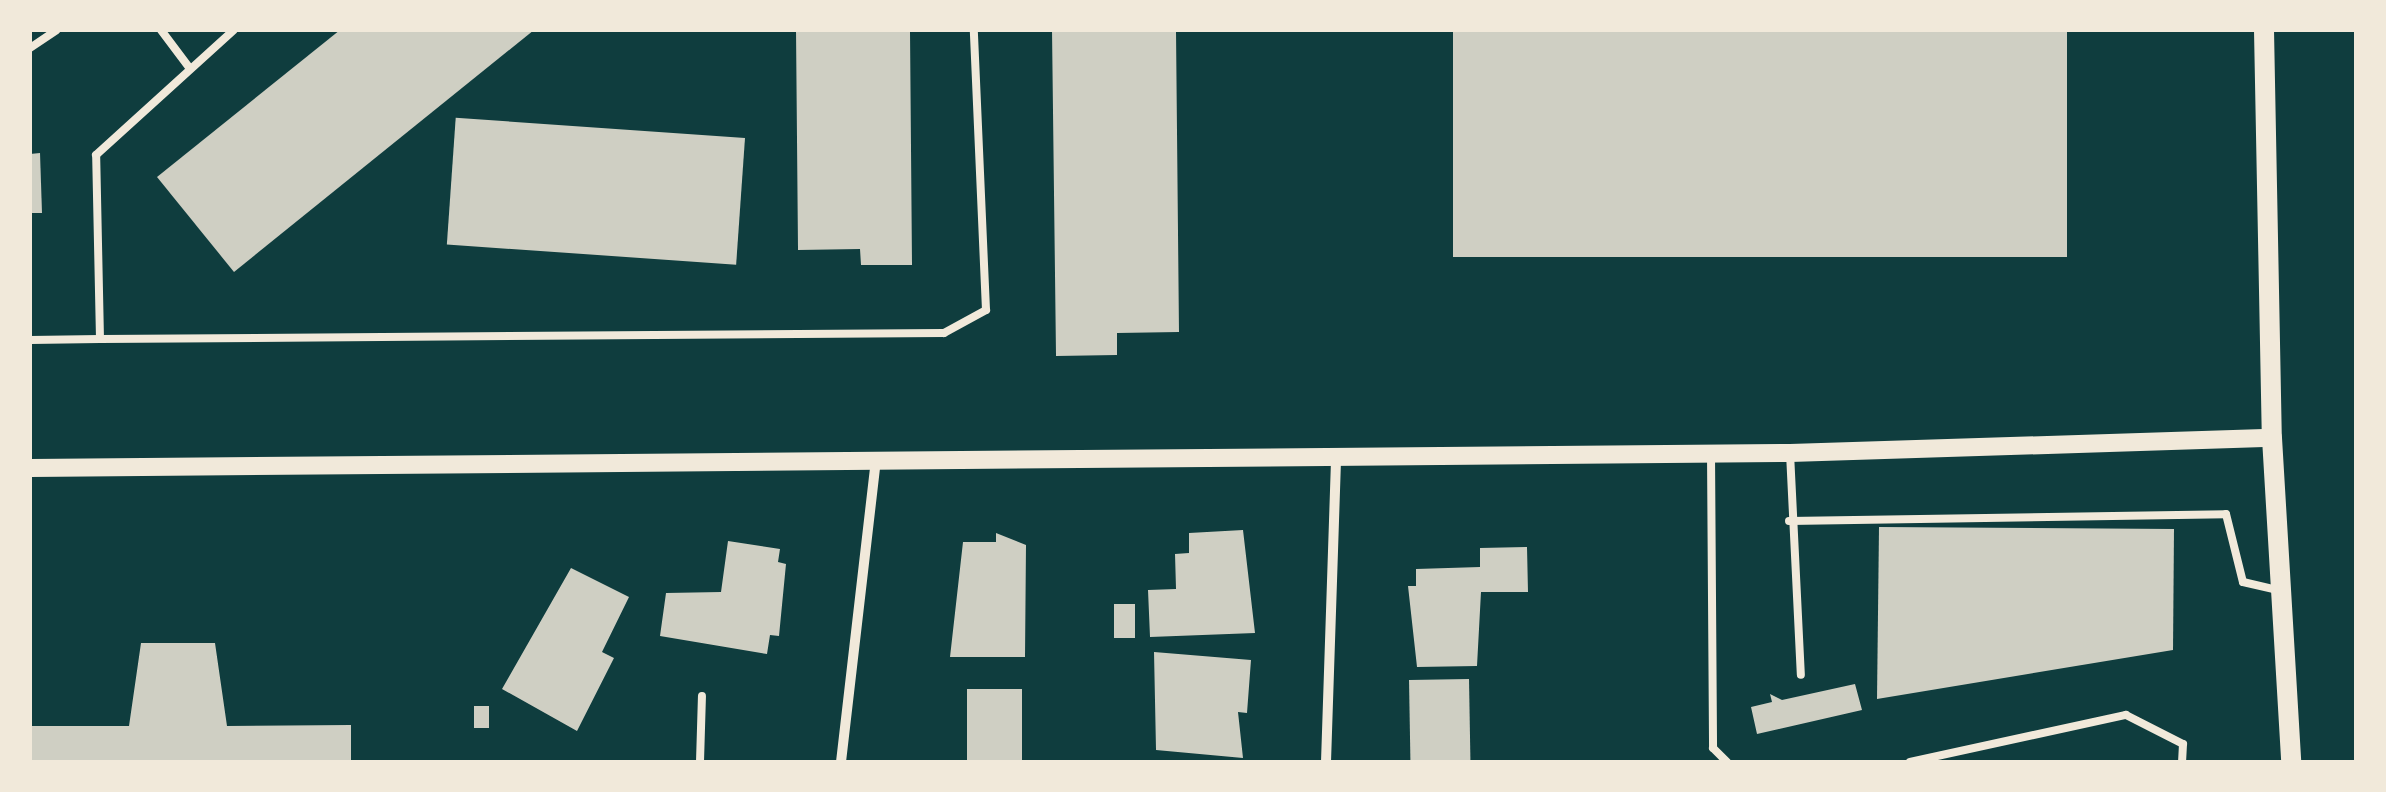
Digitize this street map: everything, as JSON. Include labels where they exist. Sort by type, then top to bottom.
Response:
[{"type":"main road","points":[[2264,30],[2272,438],[2291,762]]},
{"type":"street","points":[[30,468],[1790,453],[2272,438]]},
{"type":"street","points":[[1326,762],[1336,457]]},
{"type":"street","points":[[841,762],[876,460]]},
{"type":"lane","points":[[30,48],[57,30]]},
{"type":"lane","points":[[161,30],[188,66]]},
{"type":"lane","points":[[100,338],[96,155],[188,66],[234,30]]},
{"type":"lane","points":[[30,340],[944,333],[986,310],[974,30]]},
{"type":"lane","points":[[1790,453],[1789,521],[1801,675]]},
{"type":"lane","points":[[1712,454],[1713,748],[1727,762]]},
{"type":"lane","points":[[1789,521],[2226,514],[2243,582],[2283,591]]},
{"type":"lane","points":[[700,762],[702,696]]},
{"type":"lane","points":[[1910,762],[2126,716],[2183,744],[2182,762]]},
{"type":"building","points":[[340,30],[534,30],[234,272],[157,177]]},
{"type":"building","points":[[796,30],[910,30],[912,265],[861,265],[860,249],[798,250]]},
{"type":"building","points":[[1052,30],[1176,30],[1179,332],[1117,333],[1117,355],[1056,356]]},
{"type":"building","points":[[1453,30],[2067,30],[2067,257],[1453,257]]},
{"type":"building","points":[[456,118],[745,138],[736,265],[447,244]]},
{"type":"building","points":[[40,153],[42,213],[30,213],[30,154]]},
{"type":"building","points":[[1879,527],[2174,529],[2173,650],[1877,699]]},
{"type":"building","points":[[1243,530],[1255,633],[1150,637],[1148,590],[1176,589],[1175,554],[1189,553],[1189,533]]},
{"type":"building","points":[[996,533],[1026,545],[1025,657],[950,657],[963,542],[996,542]]},
{"type":"building","points":[[728,541],[780,549],[778,562],[786,564],[779,636],[770,635],[767,654],[660,636],[666,593],[721,592]]},
{"type":"building","points":[[1527,547],[1528,592],[1481,592],[1477,666],[1417,667],[1408,586],[1416,586],[1416,569],[1480,567],[1480,548]]},
{"type":"building","points":[[571,568],[629,597],[602,652],[614,658],[577,731],[502,689]]},
{"type":"building","points":[[1114,604],[1135,604],[1135,638],[1114,638]]},
{"type":"building","points":[[141,643],[215,643],[227,726],[351,725],[351,762],[30,762],[30,726],[129,726]]},
{"type":"building","points":[[1154,652],[1251,660],[1247,713],[1238,712],[1243,758],[1156,750]]},
{"type":"building","points":[[1469,679],[1470,762],[1410,762],[1409,680]]},
{"type":"building","points":[[1855,684],[1862,710],[1757,734],[1751,707],[1772,702],[1770,694],[1782,700]]},
{"type":"building","points":[[967,689],[1022,689],[1022,762],[967,762]]},
{"type":"building","points":[[474,706],[489,706],[489,728],[474,728]]}]
